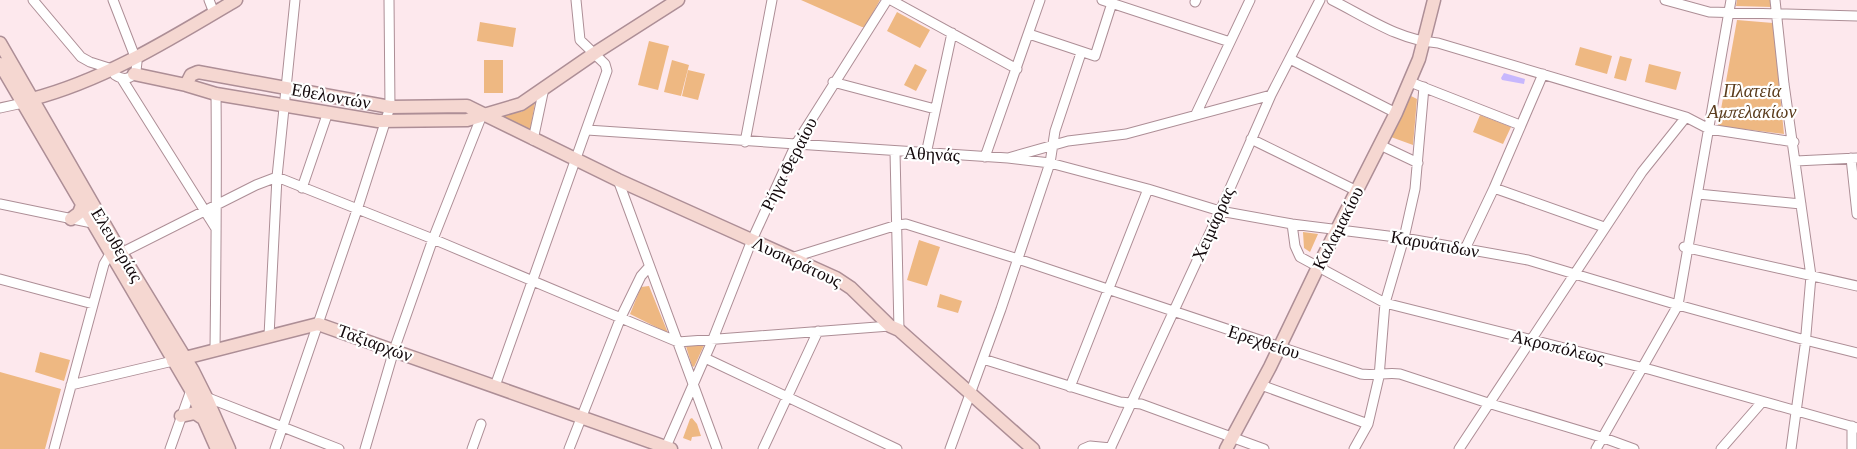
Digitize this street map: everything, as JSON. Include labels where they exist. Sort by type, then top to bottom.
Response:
[{"type":"street","points":[[33,0],[81,57],[90,62],[112,68]]},
{"type":"street","points":[[113,0],[137,66],[128,77]]},
{"type":"street","points":[[209,0],[214,13]]},
{"type":"street","points":[[0,108],[28,101],[75,85],[134,58],[236,0]]},
{"type":"street","points":[[269,336],[277,178],[295,0]]},
{"type":"street","points":[[275,449],[357,210],[390,107],[390,0]]},
{"type":"street","points":[[495,386],[607,71],[605,64],[580,40],[576,0]]},
{"type":"street","name":"Εθελοντών","points":[[128,77],[186,85],[216,94],[385,122],[467,120],[521,104],[594,53],[678,0]]},
{"type":"street","points":[[745,142],[772,0]]},
{"type":"street","name":"Ρήγα Φεραίου","points":[[667,448],[752,240],[796,144],[833,82],[887,0]]},
{"type":"street","points":[[891,0],[1016,69]]},
{"type":"street","points":[[985,157],[1040,0]]},
{"type":"street","points":[[1196,114],[1250,0]]},
{"type":"street","name":"Χειμάρρας","points":[[1111,448],[1220,211],[1271,94],[1320,0]]},
{"type":"street","points":[[1332,0],[1408,38],[1438,43],[1543,74],[1686,118],[1709,129],[1794,142]]},
{"type":"street","name":"Καλαμακίου","points":[[1226,449],[1261,385],[1396,113],[1410,82],[1424,42],[1434,0]]},
{"type":"street","points":[[1665,0],[1709,12],[1857,16]]},
{"type":"street","points":[[1596,449],[1604,438],[1678,305],[1686,248],[1698,194],[1731,0]]},
{"type":"street","points":[[1775,0],[1784,84],[1794,142],[1811,276],[1797,410],[1790,449]]},
{"type":"street","points":[[1029,34],[1095,56],[1108,1],[1230,42]]},
{"type":"street","points":[[926,154],[952,33]]},
{"type":"street","name":"Ελευθερίας","points":[[0,43],[82,205],[92,223],[115,253]]},
{"type":"street","points":[[950,449],[1050,163],[1055,131],[1081,52]]},
{"type":"street","points":[[1290,59],[1396,113]]},
{"type":"street","name":"Ελευθερίας","points":[[0,64],[28,101],[179,360],[206,396],[229,449]]},
{"type":"street","points":[[112,68],[115,75],[128,77]]},
{"type":"street","name":"Εθελοντών","points":[[186,85],[191,75],[198,72],[390,107],[467,106],[576,160]]},
{"type":"street","points":[[1465,249],[1494,188],[1543,74]]},
{"type":"street","points":[[128,77],[215,227]]},
{"type":"street","points":[[833,82],[935,109]]},
{"type":"street","points":[[1410,82],[1520,125]]},
{"type":"street","points":[[1354,449],[1368,424],[1380,375],[1385,303],[1404,238],[1415,189],[1424,87]]},
{"type":"street","points":[[534,140],[544,88]]},
{"type":"street","points":[[215,350],[216,94]]},
{"type":"street","name":"Αθηνάς","points":[[587,130],[895,152],[1008,158],[1052,145],[1126,134],[1271,94]]},
{"type":"street","points":[[302,188],[328,112]]},
{"type":"street","points":[[365,449],[394,350],[433,239],[482,115]]},
{"type":"street","points":[[1463,448],[1488,403],[1604,227],[1642,172],[1686,118]]},
{"type":"street","points":[[1251,139],[1357,191]]},
{"type":"street","points":[[1380,144],[1418,163]]},
{"type":"street","points":[[54,449],[104,264],[115,253],[256,185],[277,178],[433,239],[678,342],[818,331],[895,328],[897,225],[895,152]]},
{"type":"street","name":"Καρυάτιδων","points":[[1008,158],[1050,163],[1148,189],[1220,211],[1292,224],[1404,238],[1528,260],[1678,305],[1857,353]]},
{"type":"street","points":[[1796,161],[1854,158],[1857,214]]},
{"type":"street","name":"Λυσικράτους","points":[[576,160],[836,278],[851,288],[1033,449]]},
{"type":"street","points":[[618,180],[717,449]]},
{"type":"street","points":[[1494,188],[1604,227]]},
{"type":"street","points":[[1070,387],[1148,189]]},
{"type":"street","points":[[1698,194],[1801,204]]},
{"type":"street","points":[[0,204],[92,223]]},
{"type":"street","points":[[71,219],[79,213],[82,205]]},
{"type":"street","name":"Ερεχθείου","points":[[897,225],[906,224],[1018,259],[1361,374],[1372,376],[1389,373],[1400,374],[1634,449]]},
{"type":"street","name":"Ακροπόλεως","points":[[1292,224],[1296,252],[1300,257],[1385,303],[1642,368],[1855,427]]},
{"type":"street","points":[[792,258],[897,225]]},
{"type":"street","points":[[1686,248],[1857,286]]},
{"type":"street","points":[[569,449],[621,317],[642,276],[649,267]]},
{"type":"street","points":[[0,279],[93,304]]},
{"type":"street","name":"Ταξιαρχών","points":[[71,385],[179,360],[318,324],[667,448]]},
{"type":"street","points":[[763,449],[818,331]]},
{"type":"street","points":[[704,358],[897,449]]},
{"type":"street","points":[[983,359],[1120,402],[1141,404],[1264,449]]},
{"type":"street","name":"Ελευθερίας","points":[[179,360],[217,449]]},
{"type":"street","points":[[1261,385],[1368,424]]},
{"type":"street","points":[[170,449],[191,390]]},
{"type":"street","points":[[206,396],[282,428],[339,449]]},
{"type":"street","points":[[1721,449],[1762,402]]},
{"type":"street","points":[[217,422],[221,411],[229,405]]},
{"type":"street","points":[[181,416],[195,413],[204,418]]},
{"type":"street","points":[[472,449],[481,424]]},
{"type":"street","points":[[1852,449],[1855,427]]},
{"type":"street","points":[[313,440],[318,449]]},
{"type":"street","points":[[1084,449],[1090,446],[1111,448]]},
{"type":"green space","points":[[801,0],[880,0],[865,27],[862,27]]},
{"type":"green space","points":[[1737,0],[1771,0],[1772,7],[1736,6]]},
{"type":"green space","points":[[897,12],[930,30],[920,48],[887,31]]},
{"type":"green space","name":"Πλατεία Αμπελακίων","points":[[1737,20],[1773,23],[1784,134],[1718,126]]},
{"type":"green space","points":[[480,22],[516,28],[513,47],[477,41]]},
{"type":"green space","points":[[649,41],[669,46],[658,90],[638,85]]},
{"type":"green space","points":[[1580,47],[1612,56],[1607,74],[1575,65]]},
{"type":"green space","points":[[1620,56],[1632,59],[1626,81],[1614,78]]},
{"type":"green space","points":[[484,60],[503,60],[503,93],[484,93]]},
{"type":"green space","points":[[672,60],[689,65],[681,96],[664,92]]},
{"type":"green space","points":[[915,64],[927,70],[916,91],[904,85]]},
{"type":"green space","points":[[1649,64],[1681,72],[1676,90],[1645,82]]},
{"type":"green space","points":[[688,70],[705,74],[698,100],[682,96]]},
{"type":"green space","points":[[1411,96],[1417,99],[1413,145],[1391,137]]},
{"type":"green space","points":[[535,103],[530,131],[498,115],[499,113],[521,112]]},
{"type":"green space","points":[[1480,115],[1511,127],[1503,144],[1473,132]]},
{"type":"green space","points":[[1303,232],[1318,234],[1310,252],[1304,248]]},
{"type":"green space","points":[[919,240],[940,247],[927,286],[907,280]]},
{"type":"green space","points":[[649,286],[668,333],[630,314],[641,287]]},
{"type":"green space","points":[[940,294],[962,301],[958,313],[937,307]]},
{"type":"green space","points":[[685,343],[705,343],[694,367],[692,366]]},
{"type":"green space","points":[[40,352],[70,360],[64,381],[35,372]]},
{"type":"green space","points":[[0,372],[61,389],[45,449],[0,449]]},
{"type":"green space","points":[[692,418],[697,424],[701,436],[692,437],[691,441],[683,438]]},
{"type":"shaded area","points":[[1504,73],[1525,79],[1524,84],[1502,80],[1501,78]]}]
